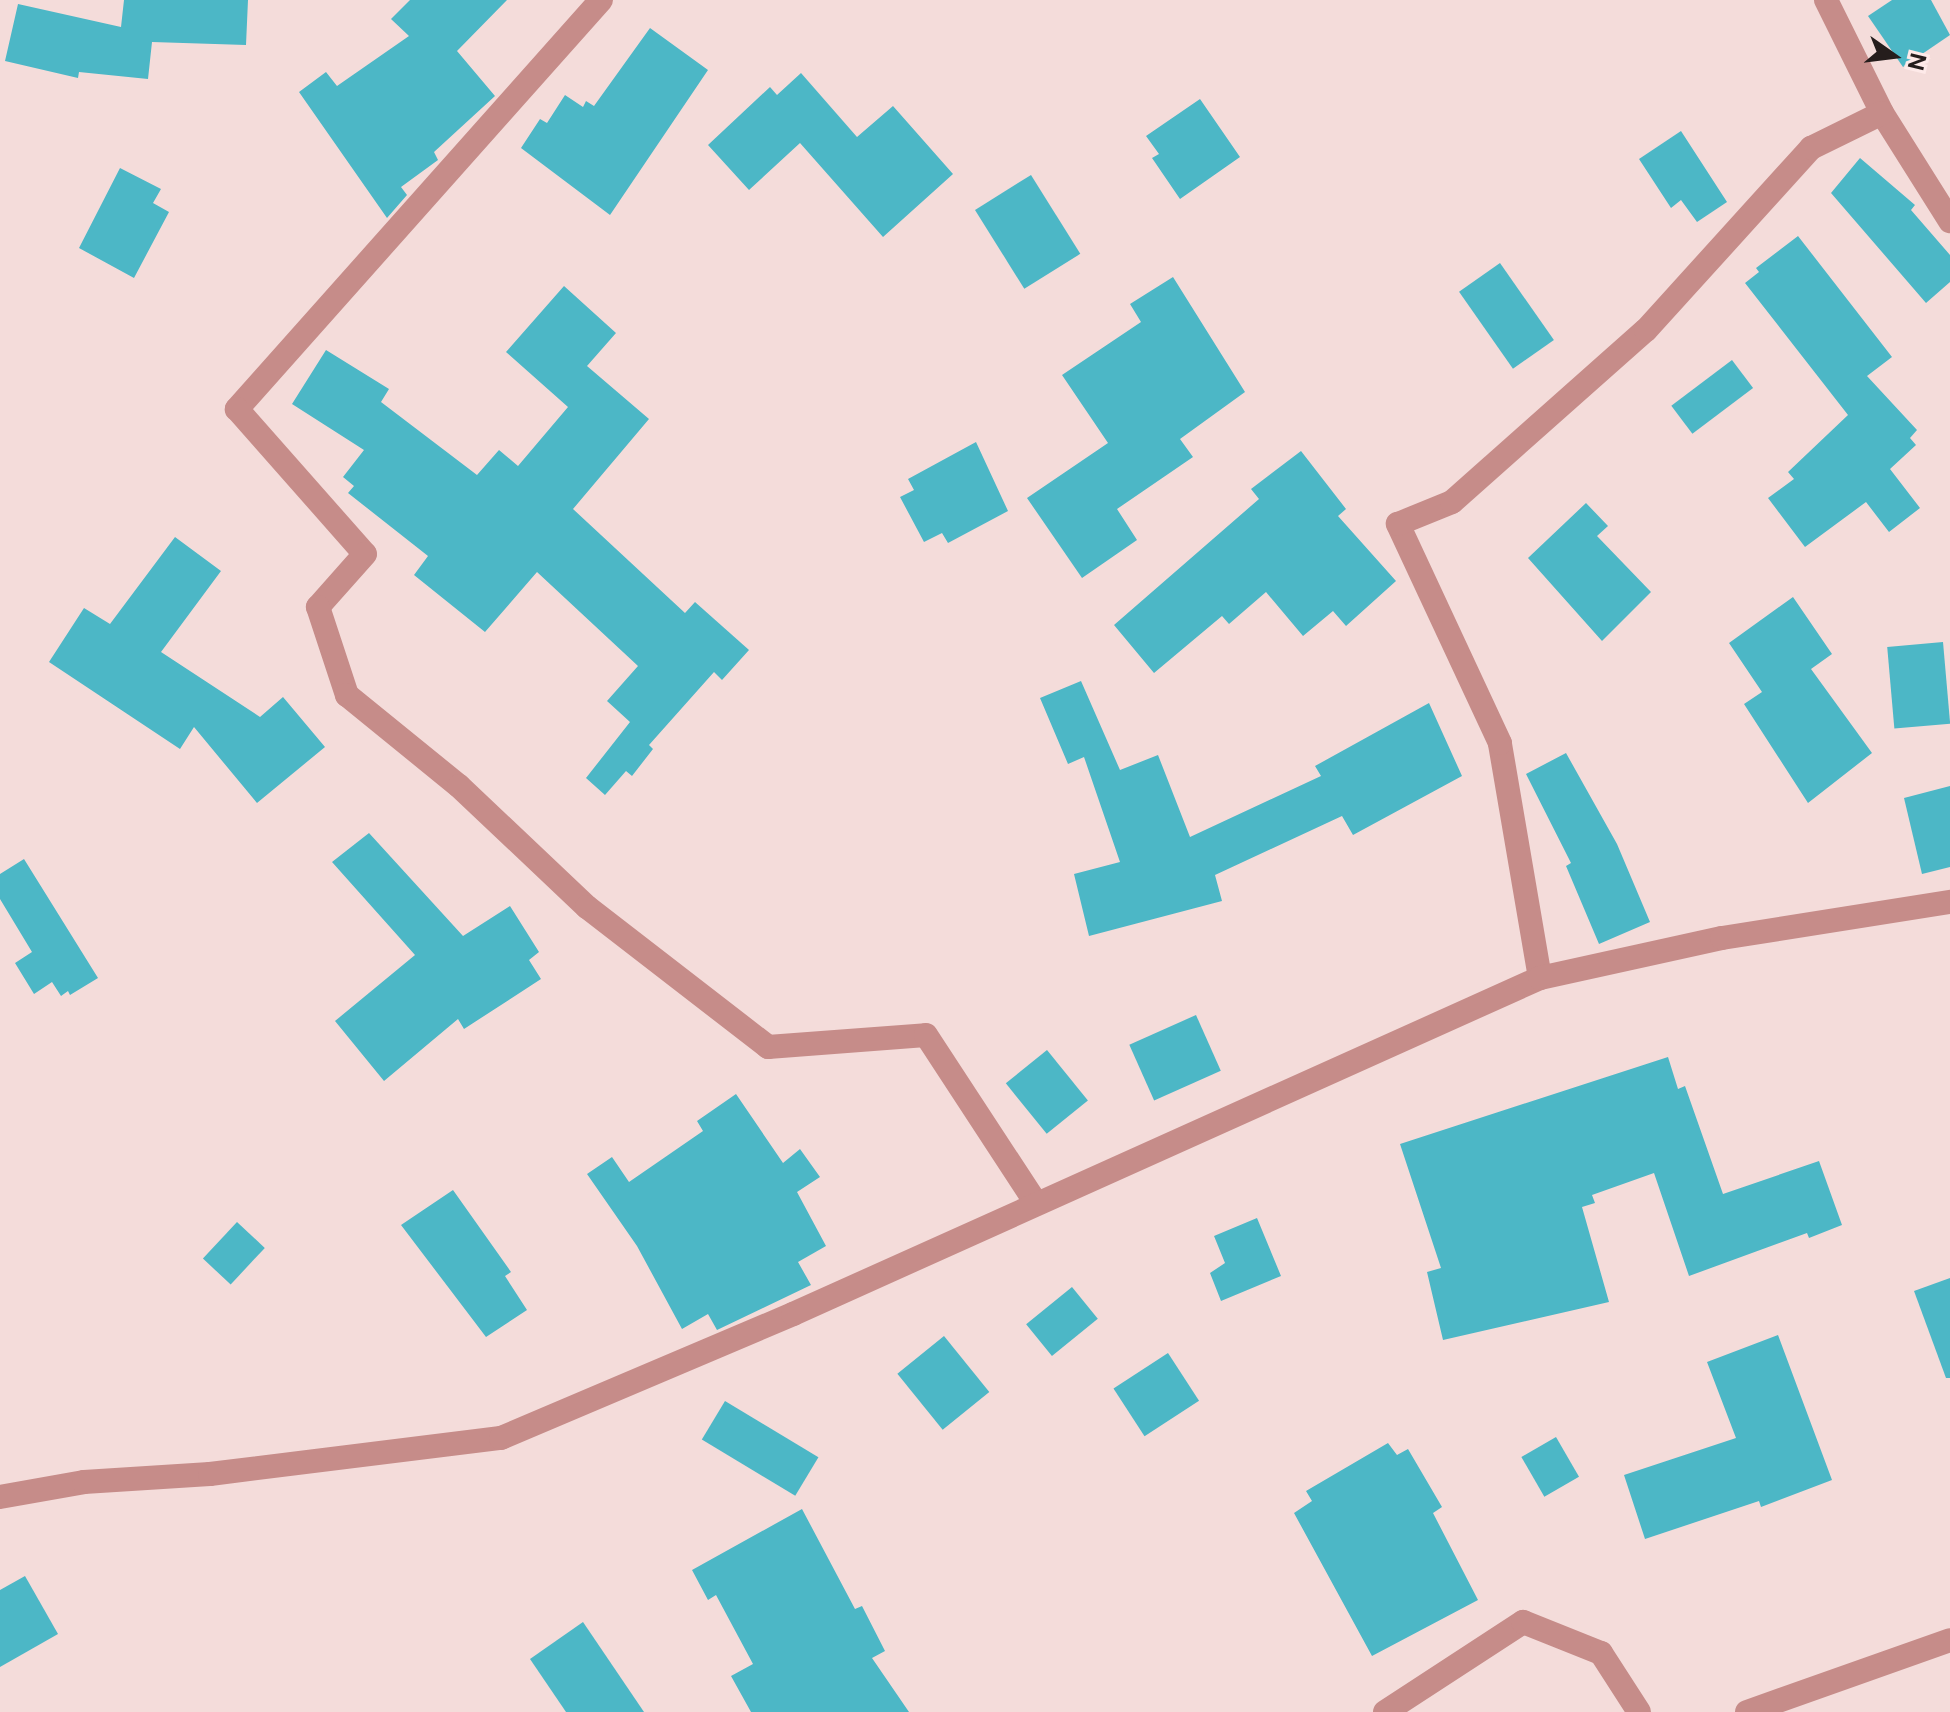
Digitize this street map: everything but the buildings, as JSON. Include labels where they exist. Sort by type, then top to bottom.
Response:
[{"type":"street","points":[[601,0],[237,409],[365,554],[318,607],[347,695],[459,786],[587,907],[768,1047],[926,1035],[1036,1203]]},
{"type":"street","points":[[1826,0],[1882,113],[1950,221]]},
{"type":"street","points":[[1540,978],[1500,743],[1398,524],[1452,502],[1646,330],[1811,148],[1882,113]]},
{"type":"street","points":[[0,1497],[84,1482],[210,1474],[501,1438],[1540,978],[1722,938],[1950,902]]},
{"type":"street","points":[[1385,1712],[1523,1622],[1601,1653],[1639,1712]]},
{"type":"street","points":[[1747,1712],[1950,1640]]}]
